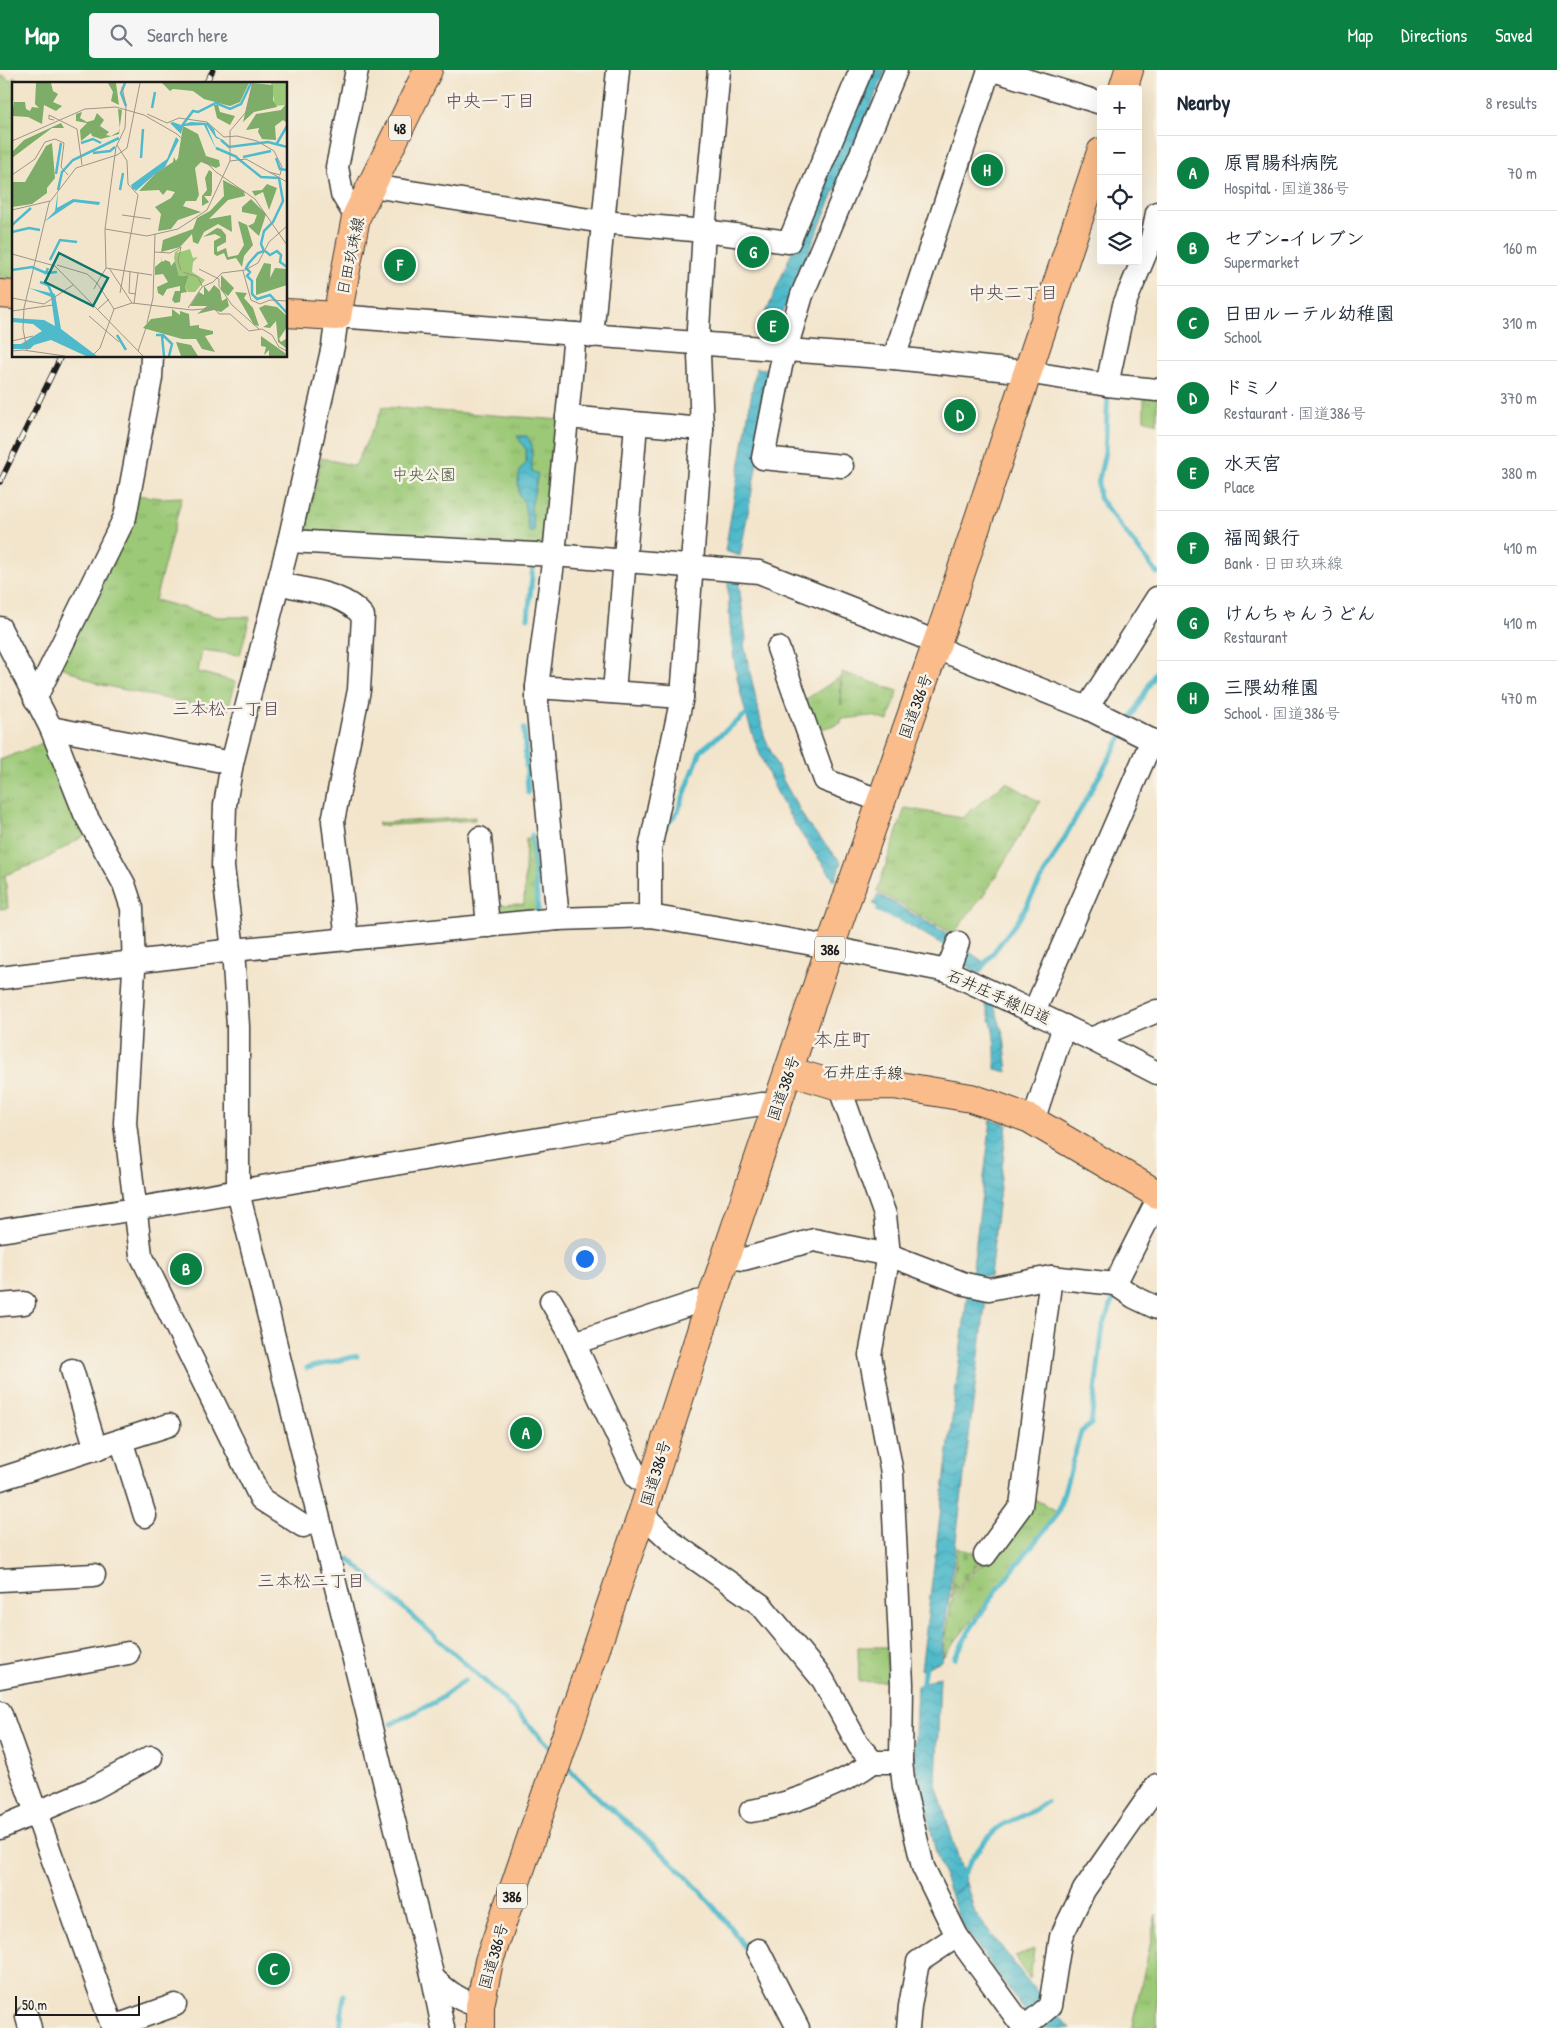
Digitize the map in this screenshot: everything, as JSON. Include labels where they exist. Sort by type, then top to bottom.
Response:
[{"type":"main road","name":"日田玖珠線","points":[[288,313],[337,316],[356,216],[428,70]]},
{"type":"main road","points":[[1123,85],[1129,70]]},
{"type":"main road","name":"国道386号","points":[[480,2017],[489,1961],[642,1514],[711,1300],[830,948],[937,645],[1026,372],[1097,164]]},
{"type":"main road","name":"石井庄手線","points":[[789,1071],[894,1070],[972,1083],[1037,1109],[1157,1182]]},
{"type":"main road","name":"石井庄手線","points":[[789,1071],[839,1086],[894,1084],[971,1098],[998,1107],[1030,1119],[1157,1194]]},
{"type":"street","points":[[356,216],[342,194],[337,166],[357,70]]},
{"type":"street","points":[[558,919],[537,687],[554,555],[567,418],[603,222],[618,70]]},
{"type":"street","points":[[650,916],[650,849],[682,697],[702,428],[699,344],[704,231],[719,70]]},
{"type":"street","points":[[372,186],[603,222],[704,231],[789,242],[861,70]]},
{"type":"street","points":[[842,466],[763,458],[781,366],[802,295],[896,70]]},
{"type":"street","points":[[894,358],[989,70]]},
{"type":"street","points":[[992,70],[1097,103]]},
{"type":"street","points":[[1107,385],[1124,305],[1152,238],[1157,213]]},
{"type":"street","points":[[443,2028],[433,1978],[238,1192],[238,1026],[233,950],[223,867],[225,805],[232,763],[289,542],[333,346],[337,316],[894,358],[1026,372],[1107,385],[1157,390]]},
{"type":"street","points":[[35,700],[124,517],[151,378],[152,358]]},
{"type":"street","points":[[567,418],[702,428]]},
{"type":"street","points":[[614,692],[636,424]]},
{"type":"street","points":[[289,542],[554,555],[758,572],[921,636],[951,654],[1087,708],[1155,741],[1034,1012]]},
{"type":"street","points":[[278,583],[338,598],[357,608],[364,616],[359,690],[333,821],[347,940]]},
{"type":"street","points":[[1087,708],[1157,598]]},
{"type":"street","points":[[0,628],[35,700],[51,728],[85,814],[124,884],[132,908],[133,963],[125,1123],[141,1255],[261,1499],[303,1526]]},
{"type":"street","points":[[778,648],[825,780],[881,801]]},
{"type":"street","points":[[537,687],[682,697]]},
{"type":"street","points":[[51,728],[232,763]]},
{"type":"street","points":[[480,838],[488,926]]},
{"type":"street","name":"石井庄手線旧道","points":[[0,978],[233,950],[558,919],[650,916],[830,948],[956,963],[992,992],[1157,1073]]},
{"type":"street","points":[[1091,1039],[1157,1011]]},
{"type":"street","points":[[1037,1109],[1064,1026]]},
{"type":"street","points":[[839,1086],[885,1215],[889,1255],[870,1355],[892,1473],[902,1684],[901,1762],[904,1787],[923,1867],[957,1936],[1024,2028],[1050,2006],[1061,1937],[1084,1890],[1157,1785]]},
{"type":"street","points":[[0,1231],[137,1210],[651,1120],[762,1104],[777,1105]]},
{"type":"street","points":[[1116,1284],[1157,1201]]},
{"type":"street","points":[[726,1257],[744,1259],[814,1240],[889,1255],[965,1284],[989,1288],[1051,1278],[1116,1284],[1134,1297],[1157,1308]]},
{"type":"street","points":[[985,1555],[1021,1506],[1051,1278]]},
{"type":"street","points":[[574,1343],[697,1302],[711,1300]]},
{"type":"street","points":[[551,1301],[574,1343],[638,1478],[650,1487]]},
{"type":"street","points":[[0,1305],[24,1303]]},
{"type":"street","points":[[72,1370],[96,1448]]},
{"type":"street","points":[[0,1479],[169,1425]]},
{"type":"street","points":[[121,1440],[145,1516]]},
{"type":"street","points":[[642,1514],[673,1543],[762,1606],[823,1680],[859,1746],[873,1762]]},
{"type":"street","points":[[0,1580],[94,1575]]},
{"type":"street","points":[[0,1677],[128,1653]]},
{"type":"street","points":[[0,1712],[38,1813],[113,2027],[175,2004]]},
{"type":"street","points":[[0,1828],[94,1788],[151,1757]]},
{"type":"street","points":[[751,1811],[835,1784],[858,1774],[873,1762],[901,1762]]},
{"type":"street","points":[[908,2028],[918,1962],[957,1936]]},
{"type":"street","points":[[758,1950],[798,2028]]},
{"type":"street","points":[[433,1978],[447,1992],[464,2002],[480,2017]]},
{"type":"green space","points":[[3,75],[10,81],[14,77],[23,82],[12,82],[12,280],[0,280],[0,80]]},
{"type":"green space","points":[[1144,392],[1157,394],[1157,424],[1144,419]]},
{"type":"green space","name":"中央公園","points":[[383,407],[561,420],[549,547],[306,530],[321,458],[355,466]]},
{"type":"green space","points":[[135,495],[160,498],[182,497],[155,600],[218,617],[250,617],[240,655],[202,650],[198,672],[236,682],[227,712],[98,684],[58,665]]},
{"type":"green space","points":[[842,672],[898,691],[888,721],[872,716],[841,719],[841,723],[815,731],[805,700],[840,677],[841,705]]},
{"type":"green space","points":[[43,743],[85,835],[44,860],[5,875],[8,908],[0,909],[0,760]]},
{"type":"green space","points":[[1006,782],[1040,802],[988,889],[953,934],[877,891],[905,808],[962,818]]},
{"type":"green space","points":[[475,817],[475,820],[378,826],[378,823]]},
{"type":"green space","points":[[526,838],[530,838],[536,910],[493,912],[492,905],[524,904]]},
{"type":"green space","points":[[1032,1498],[1057,1511],[943,1657],[951,1601]]},
{"type":"green space","points":[[957,1547],[983,1557],[951,1598]]},
{"type":"green space","points":[[858,1647],[887,1647],[887,1681],[859,1682]]},
{"type":"green space","points":[[1157,1914],[1157,2028],[1132,2028],[1132,2026]]},
{"type":"green space","points":[[1034,1949],[1030,1979],[1015,1956]]},
{"type":"water","points":[[869,70],[886,70],[781,317],[766,313]]},
{"type":"water","points":[[756,368],[774,370],[740,556],[725,551]]},
{"type":"water","points":[[517,436],[527,436],[532,445],[532,471],[538,474],[531,509],[535,532],[529,532],[524,503],[519,494],[518,481],[520,470],[526,463],[526,450]]},
{"type":"water","points":[[728,576],[738,577],[746,639],[744,645],[764,735],[783,780],[807,823],[841,862],[835,881],[784,806],[758,750],[741,695],[735,667],[731,638]]},
{"type":"water","points":[[878,894],[957,939],[952,950],[873,904]]},
{"type":"water","points":[[963,948],[987,964],[979,974],[959,961]]},
{"type":"water","points":[[978,991],[992,998],[1004,1037],[1008,1072],[995,1069],[995,1049],[990,1019]]},
{"type":"water","points":[[991,1120],[1007,1124],[990,1277],[972,1275]]},
{"type":"water","points":[[968,1289],[987,1291],[941,1661],[921,1670]]},
{"type":"water","points":[[940,1676],[936,1785],[966,1883],[951,1896],[936,1853],[914,1756],[917,1686]]},
{"type":"water","points":[[966,1883],[975,1913],[1042,1999],[1027,2014],[961,1924],[951,1897]]},
{"type":"water","points":[[1057,2014],[1070,2028],[1040,2028]]},
{"type":"waterway","points":[[1108,393],[1105,452],[1098,484],[1099,498],[1157,573]]},
{"type":"waterway","points":[[528,618],[533,566]]},
{"type":"waterway","points":[[1129,722],[1157,670]]},
{"type":"waterway","points":[[664,829],[678,811],[701,750],[749,712]]},
{"type":"waterway","points":[[524,729],[528,793]]},
{"type":"waterway","points":[[983,966],[1019,919],[1124,732]]},
{"type":"waterway","points":[[532,835],[538,910]]},
{"type":"waterway","points":[[878,910],[905,921]]},
{"type":"waterway","points":[[955,1658],[969,1631],[996,1591],[1058,1513],[1081,1432],[1091,1424],[1103,1326],[1116,1292]]},
{"type":"waterway","points":[[307,1368],[357,1356]]},
{"type":"waterway","points":[[349,1559],[498,1693],[553,1750]]},
{"type":"waterway","points":[[922,1690],[925,1664]]},
{"type":"waterway","points":[[391,1724],[437,1701],[465,1680]]},
{"type":"waterway","points":[[565,1764],[588,1788],[687,1877],[721,1915],[750,1955]]},
{"type":"waterway","points":[[960,1879],[979,1849],[998,1828],[1031,1812],[1046,1802]]},
{"type":"waterway","points":[[340,2028],[344,1995]]},
{"type":"railway","points":[[206,82],[213,70]]},
{"type":"railway","points":[[0,482],[60,358]]},
{"type":"place","name":"三隈幼稚園","points":[[987,170]]},
{"type":"place","name":"けんちゃんうどん","points":[[753,252]]},
{"type":"place","name":"福岡銀行","points":[[400,265]]},
{"type":"place","name":"水天宮","points":[[773,326]]},
{"type":"place","name":"ドミノ","points":[[960,415]]},
{"type":"place","name":"セブン-イレブン","points":[[186,1269]]},
{"type":"place","name":"原胃腸科病院","points":[[526,1433]]},
{"type":"place","name":"日田ルーテル幼稚園","points":[[274,1969]]},
{"type":"district","name":"中央一丁目","points":[[490,100]]},
{"type":"district","name":"中央二丁目","points":[[1013,292]]},
{"type":"district","name":"三本松一丁目","points":[[226,708]]},
{"type":"district","name":"本庄町","points":[[842,1039]]},
{"type":"district","name":"三本松二丁目","points":[[311,1580]]}]
